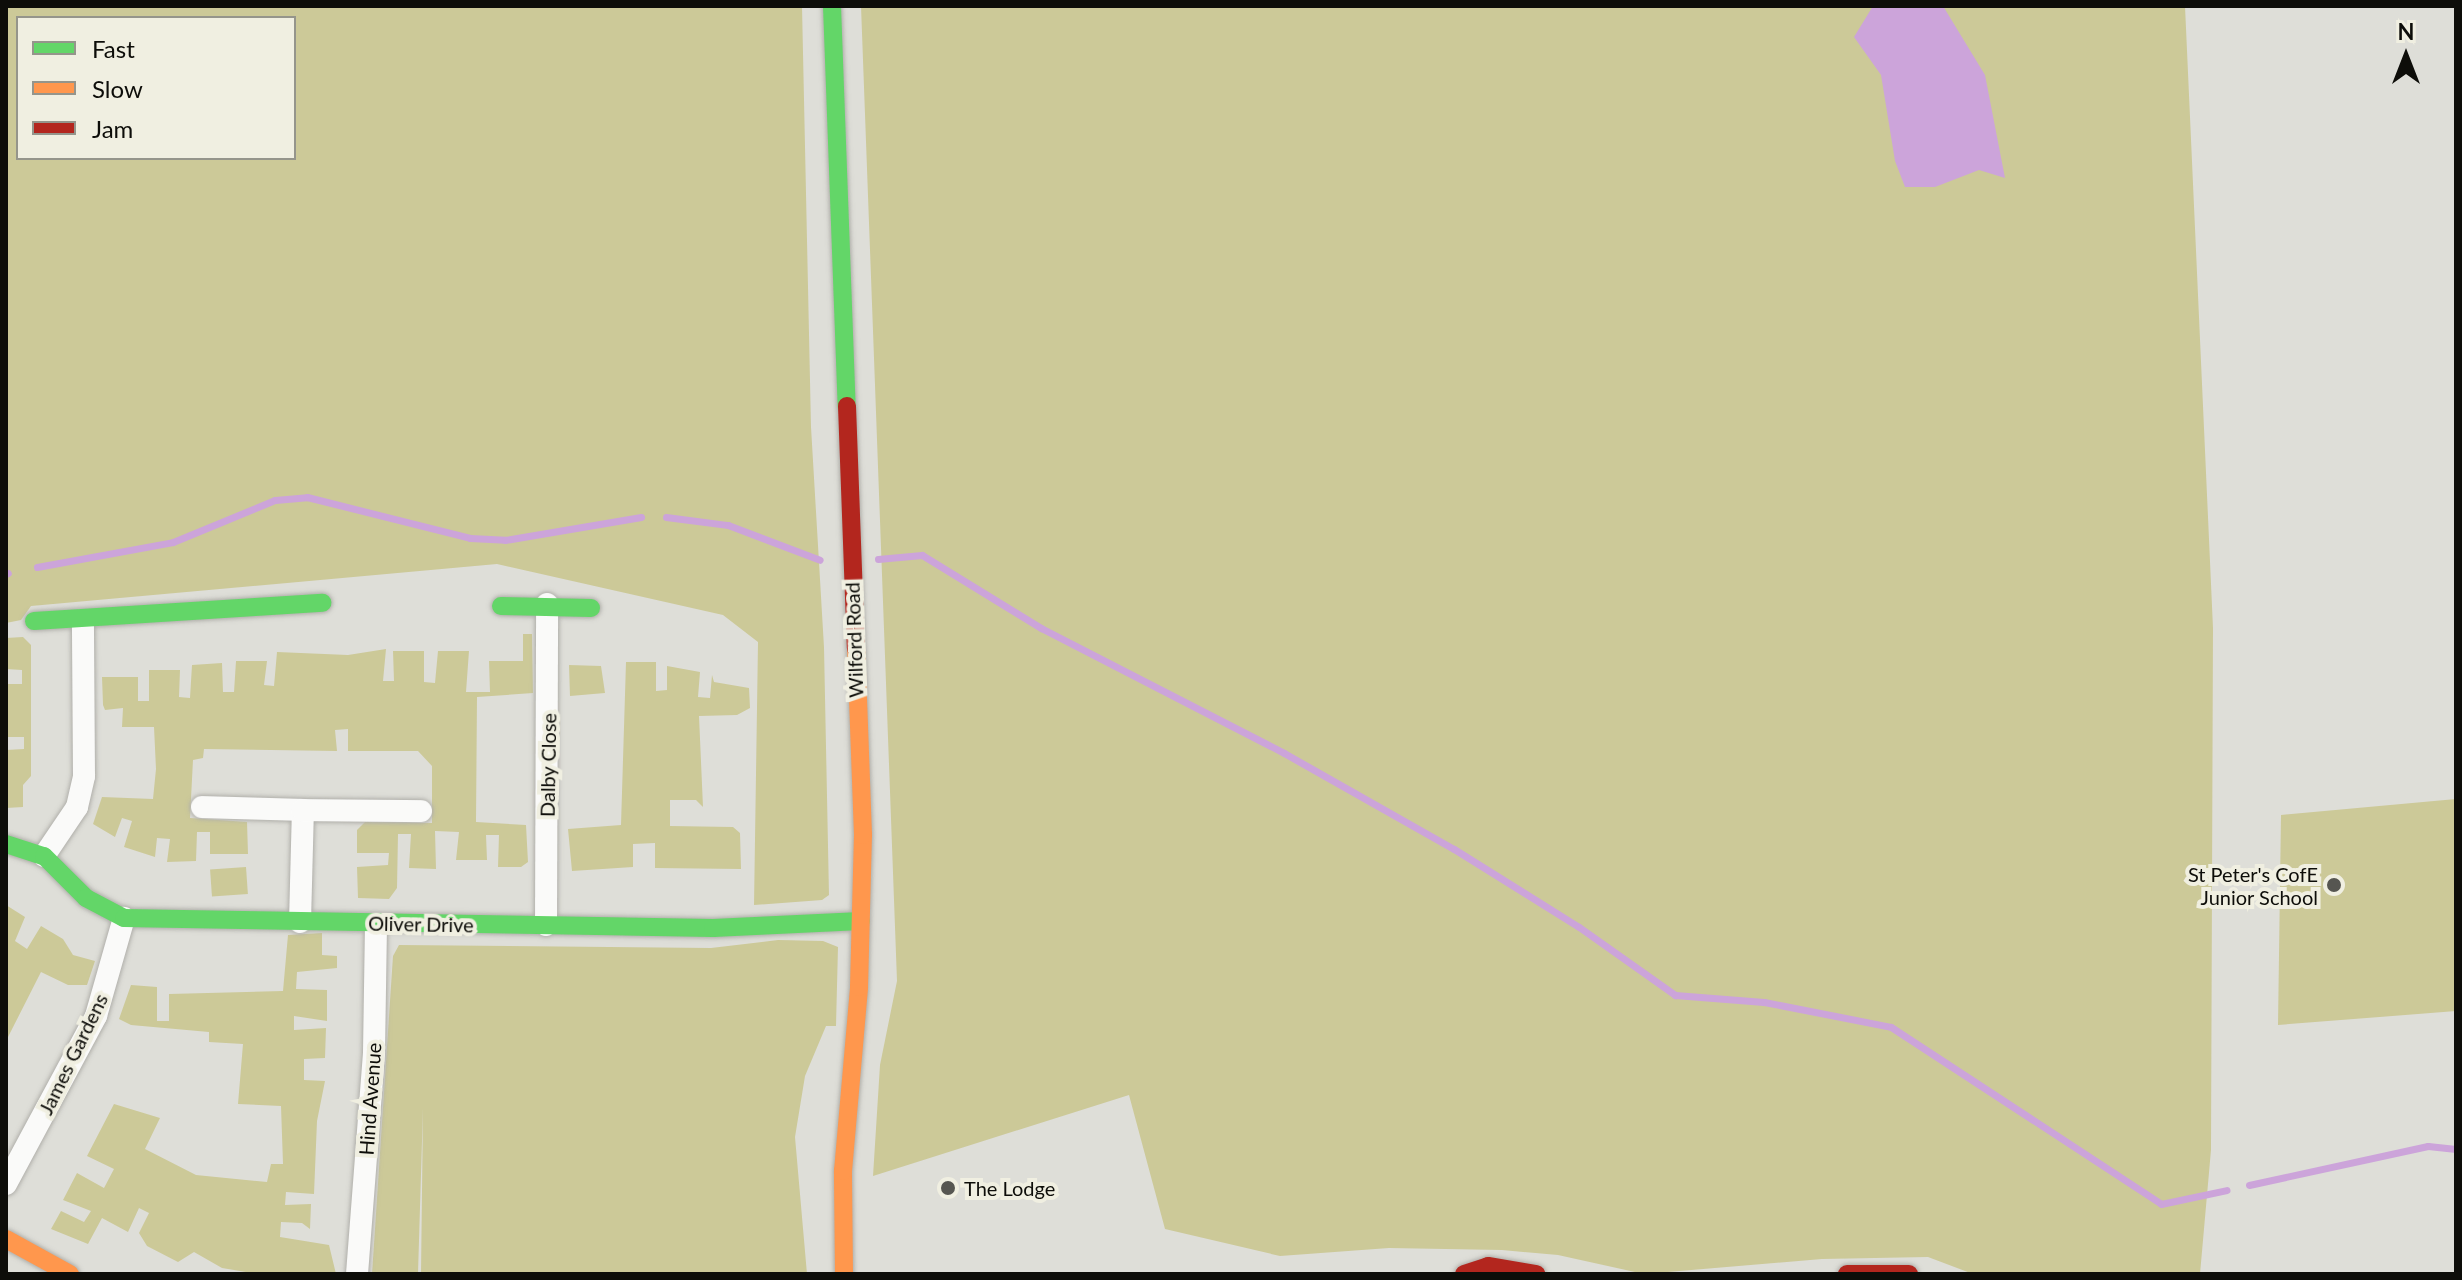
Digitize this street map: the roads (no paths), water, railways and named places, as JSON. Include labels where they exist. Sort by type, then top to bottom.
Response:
[{"type":"street","name":"Wilford Road","points":[[832,6],[863,835],[861,921],[843,1171],[844,1274]]},
{"type":"street","points":[[34,621],[322,603]]},
{"type":"street","points":[[501,606],[547,604],[591,608]]},
{"type":"street","name":"Dalby Close","points":[[546,925],[547,604]]},
{"type":"street","points":[[44,856],[77,807],[84,776],[83,620]]},
{"type":"street","points":[[202,807],[421,811]]},
{"type":"street","points":[[300,922],[303,810]]},
{"type":"street","name":"Oliver Drive","points":[[6,844],[44,856],[86,898],[124,918],[713,928],[861,921]]},
{"type":"street","name":"James Gardens","points":[[6,1184],[96,1016],[124,918]]},
{"type":"street","name":"Hind Avenue","points":[[357,1274],[374,1052],[376,924]]},
{"type":"street","points":[[6,1239],[70,1274]]},
{"type":"street","points":[[1470,1270],[1536,1274]]},
{"type":"street","points":[[1847,1274],[1909,1274]]},
{"type":"waterway","points":[[37,567],[173,542],[275,500],[307,497],[470,538],[505,540],[641,517]]},
{"type":"waterway","points":[[666,517],[728,525],[820,560]]},
{"type":"waterway","points":[[878,559],[922,555],[1041,628],[1284,753],[1454,849],[1579,927],[1675,995],[1764,1002],[1891,1027],[2161,1204],[2227,1190]]},
{"type":"waterway","points":[[2249,1185],[2428,1146],[2456,1149]]},
{"type":"place","name":"St Peter's CofE Junior School","points":[[2334,885]]},
{"type":"place","name":"The Lodge","points":[[948,1188]]}]
